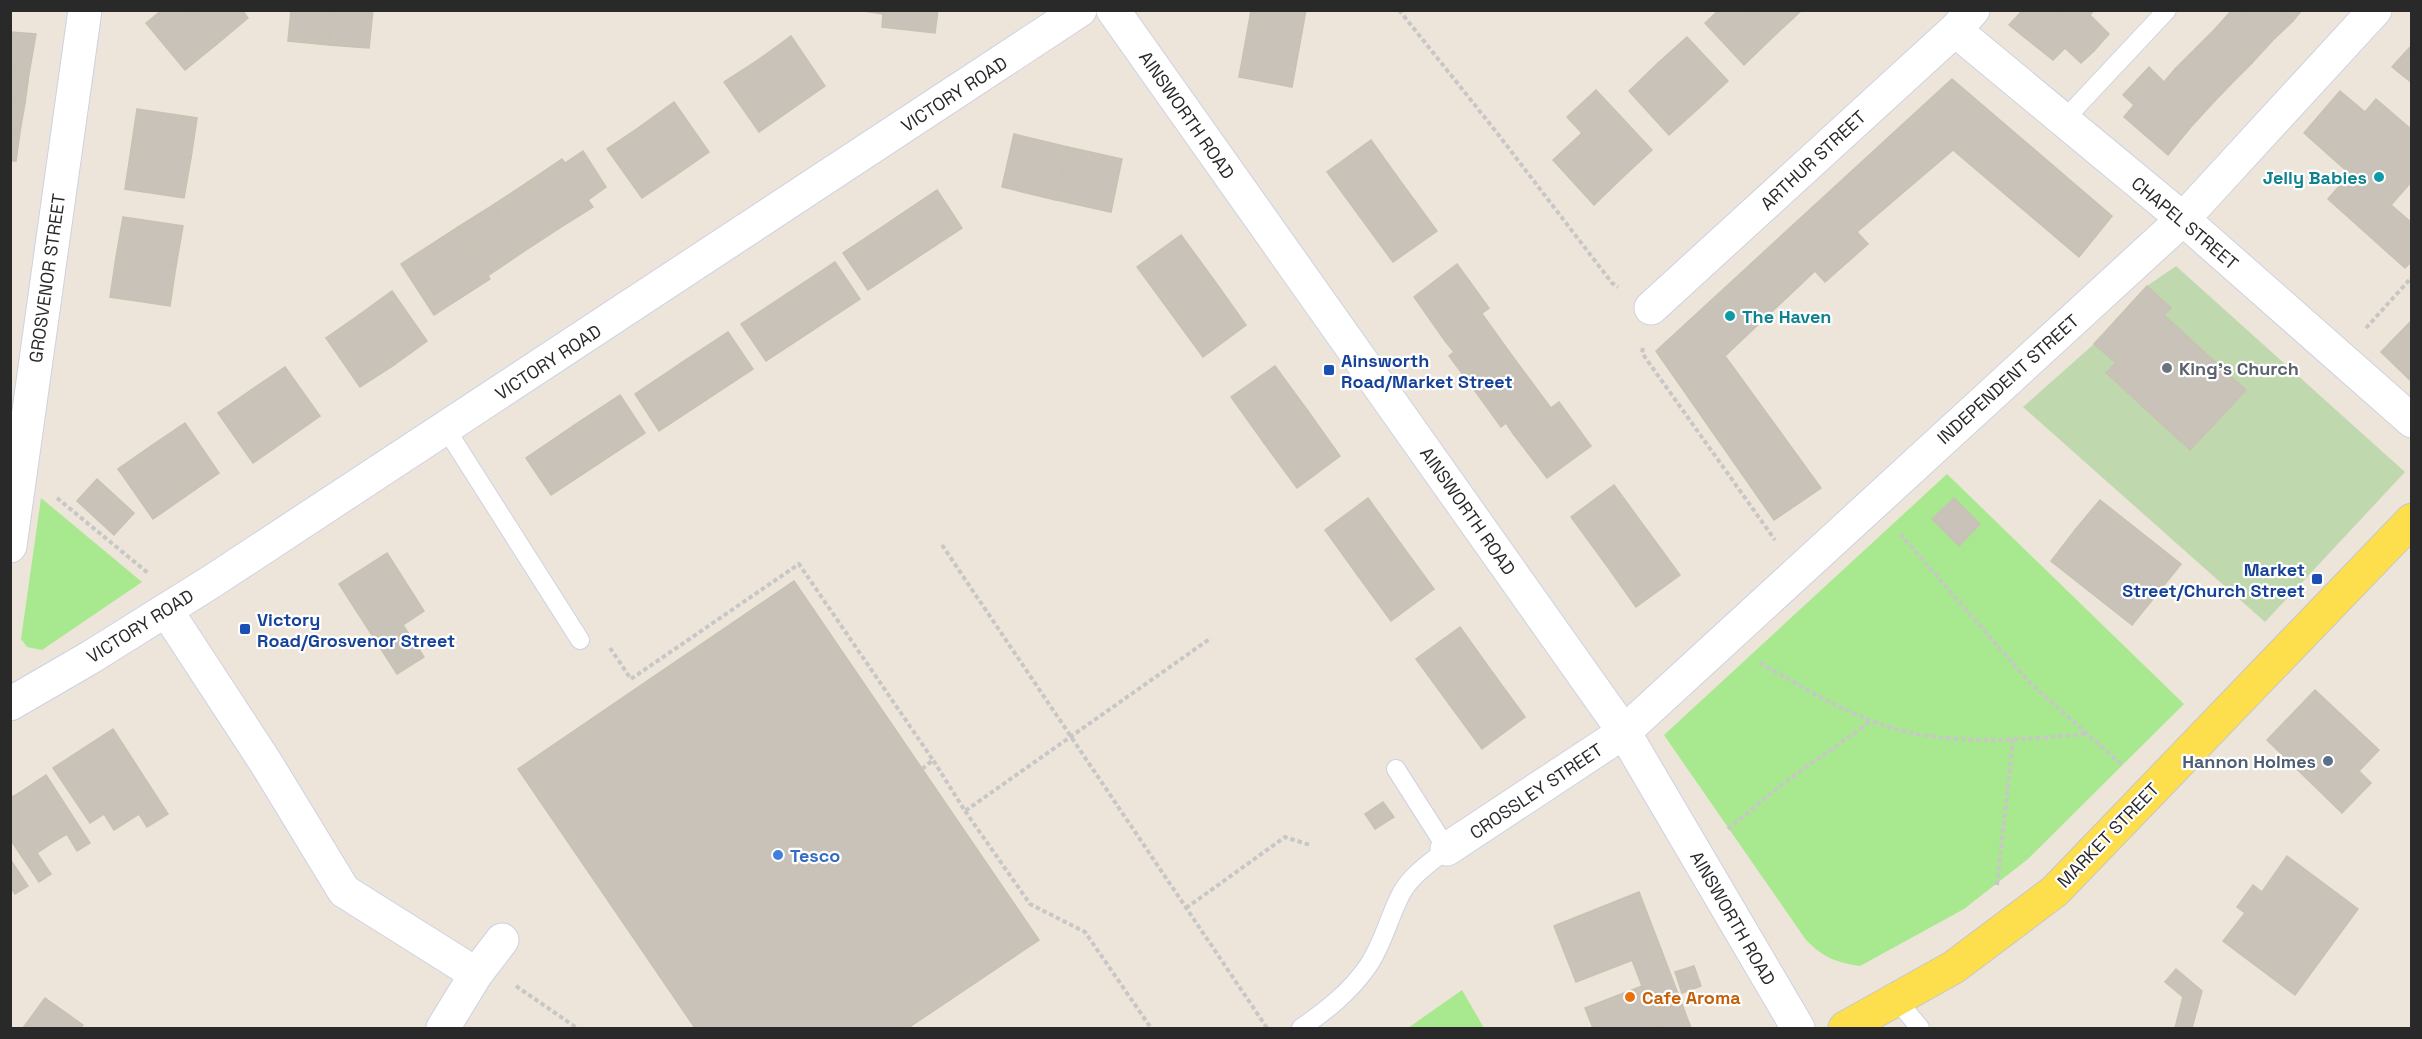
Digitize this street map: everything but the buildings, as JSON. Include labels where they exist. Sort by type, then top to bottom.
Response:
[{"type":"main road","name":"MARKET STREET","points":[[1845,1029],[1954,967],[2055,891],[2412,520]]},
{"type":"street","name":"GROSVENOR STREET","points":[[10,546],[85,10]]},
{"type":"street","name":"VICTORY ROAD","points":[[10,704],[173,605],[446,429],[1080,10]]},
{"type":"street","name":"AINSWORTH ROAD","points":[[1113,10],[1624,732],[1798,1029]]},
{"type":"street","name":"INDEPENDENT STREET","points":[[1624,732],[2183,219],[2375,10]]},
{"type":"street","name":"ARTHUR STREET","points":[[1651,308],[1964,20]]},
{"type":"street","name":"CHAPEL STREET","points":[[1964,20],[2063,121],[2183,219],[2412,421]]},
{"type":"street","points":[[173,605],[344,891],[487,959],[443,1029]]},
{"type":"street","name":"CROSSLEY STREET","points":[[1447,849],[1624,732]]},
{"type":"lane","points":[[2063,121],[2167,10]]},
{"type":"lane","points":[[446,429],[580,640]]},
{"type":"lane","points":[[1301,1029],[1340,999],[1370,964],[1402,892],[1418,873],[1447,849],[1396,769]]},
{"type":"lane","points":[[1896,999],[1920,1029]]},
{"type":"path","points":[[1399,10],[1501,138],[1612,284],[1651,308],[1642,353],[1797,572]]},
{"type":"path","points":[[2339,357],[2412,277]]},
{"type":"path","points":[[21,468],[173,605]]},
{"type":"path","points":[[1872,502],[2030,683],[2150,791]]},
{"type":"path","points":[[942,545],[1268,1029]]},
{"type":"path","points":[[580,640],[601,633],[631,680],[799,564],[1030,904],[1086,932],[1151,1029]]},
{"type":"path","points":[[966,811],[1211,638]]},
{"type":"path","points":[[1722,642],[1837,705],[1871,721],[1912,733],[1961,740],[2013,740],[2087,734]]},
{"type":"path","points":[[1696,855],[1785,782],[1871,721]]},
{"type":"path","points":[[1991,939],[2013,740]]},
{"type":"path","points":[[922,769],[933,760]]},
{"type":"path","points":[[1186,908],[1285,837],[1310,844]]},
{"type":"path","points":[[487,959],[577,1029]]},
{"type":"green space","points":[[2176,266],[2405,472],[2265,622],[2023,407],[2094,344],[2116,363],[2106,374],[2190,450],[2246,390],[2164,315],[2147,286]]},
{"type":"green space","points":[[1947,474],[2184,704],[2028,859],[1964,909],[1860,966],[1837,961],[1824,955],[1806,940],[1664,735]]},
{"type":"green space","points":[[41,498],[142,582],[42,650],[27,647],[21,639]]},
{"type":"green space","points":[[1462,990],[1484,1028],[1408,1028]]},
{"type":"place","name":"Jelly Babies","points":[[2379,177]]},
{"type":"place","name":"The Haven","points":[[1730,316]]},
{"type":"place","name":"King's Church","points":[[2167,368]]},
{"type":"place","name":"Ainsworth Road/Market Street","points":[[1329,370]]},
{"type":"place","name":"Market Street/Church Street","points":[[2317,579]]},
{"type":"place","name":"Victory Road/Grosvenor Street","points":[[245,629]]},
{"type":"place","name":"Hannon Holmes","points":[[2328,761]]},
{"type":"place","name":"Tesco","points":[[778,855]]},
{"type":"place","name":"Cafe Aroma","points":[[1630,997]]}]
